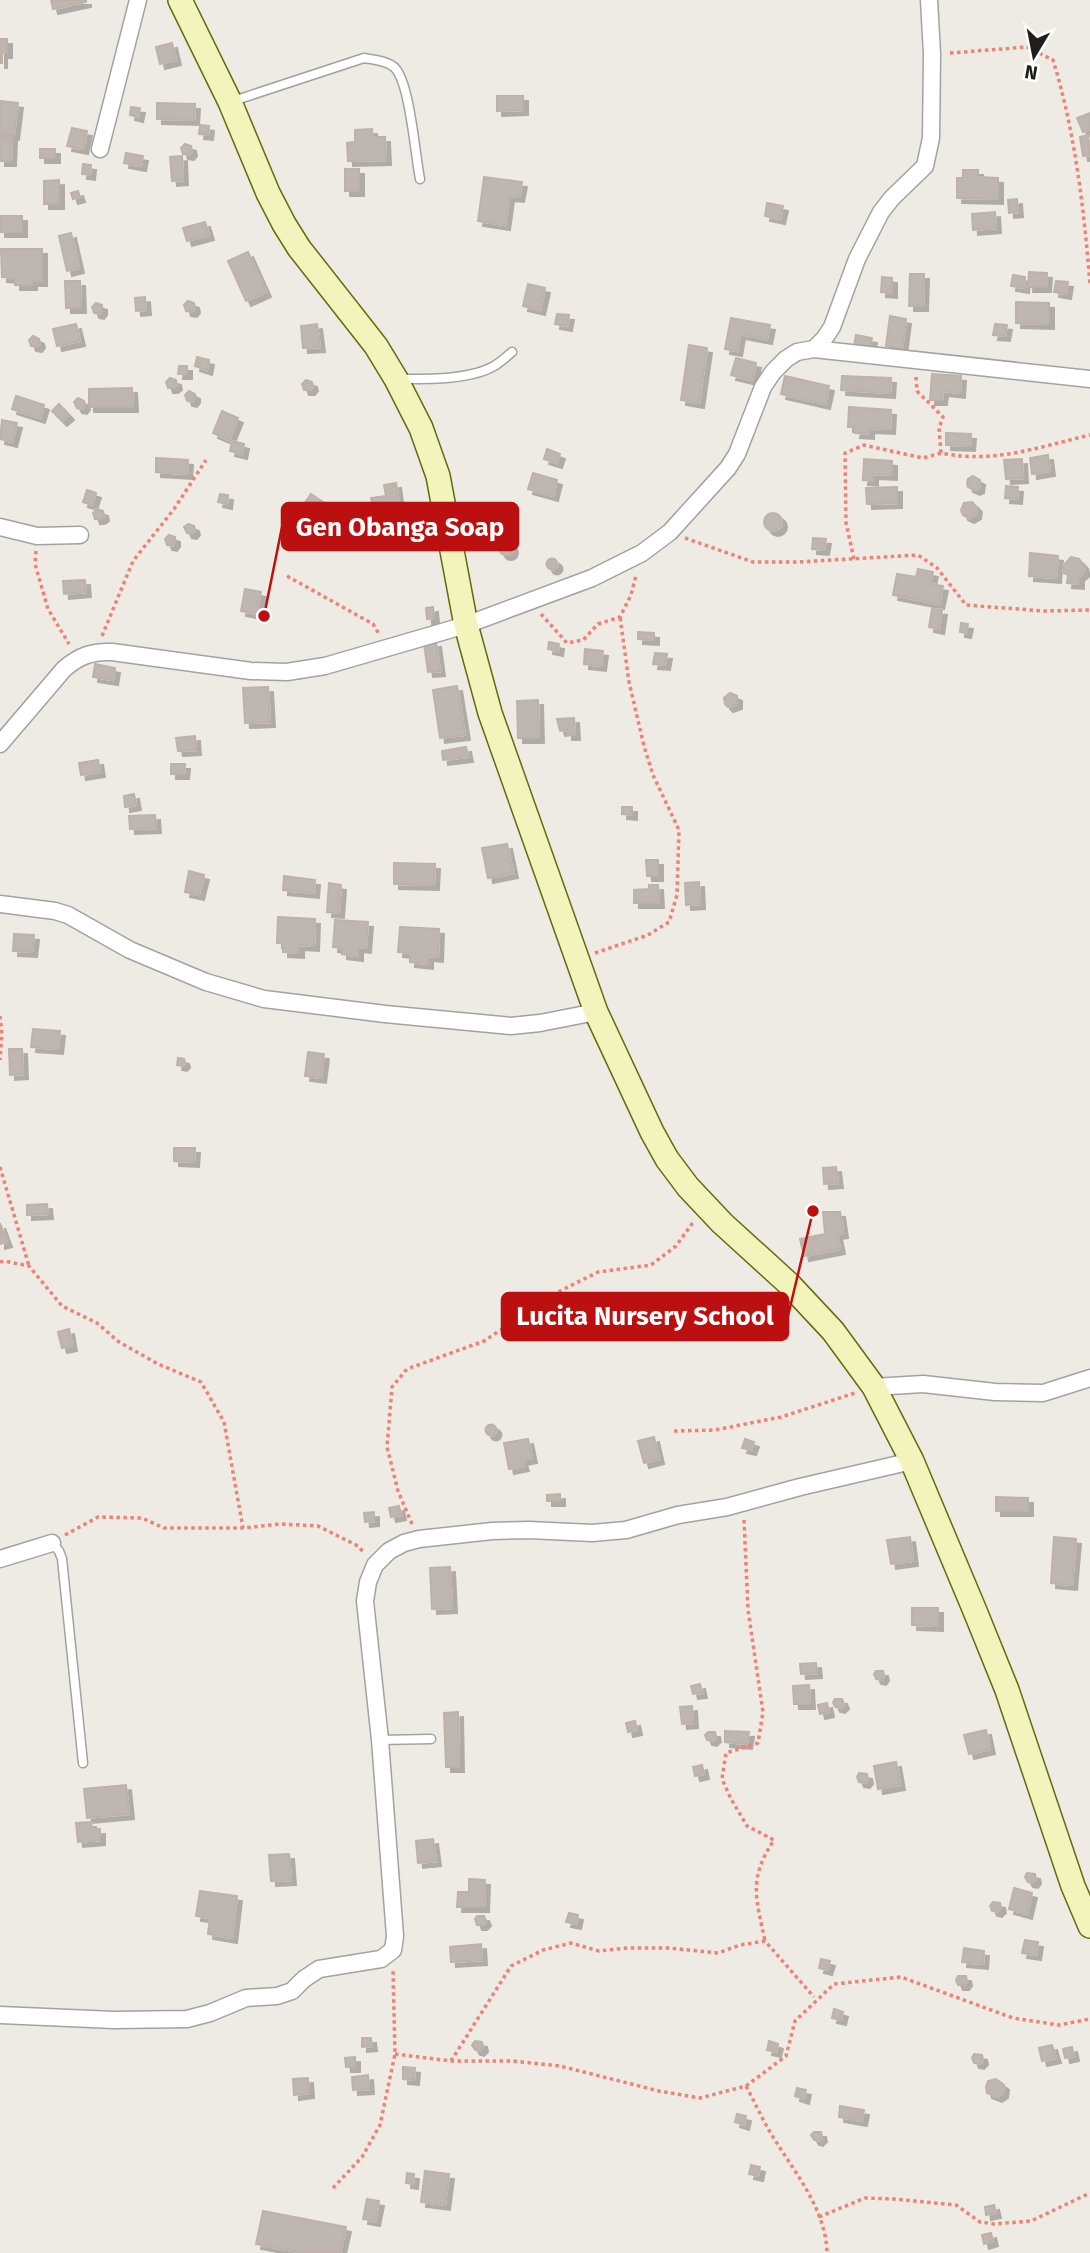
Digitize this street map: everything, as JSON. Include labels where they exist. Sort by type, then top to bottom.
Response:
[{"type":"street","points":[[100,149],[138,0]]},
{"type":"street","points":[[180,0],[230,102],[268,193],[289,232],[376,346],[397,379],[421,428],[438,476],[466,625],[490,713],[596,1012],[652,1132],[667,1159],[705,1205],[789,1284],[833,1331],[874,1387],[912,1461],[1007,1690],[1073,1885],[1090,1926]]},
{"type":"street","points":[[814,349],[832,327],[857,259],[881,212],[925,166],[931,138],[932,54],[929,0]]},
{"type":"street","points":[[0,744],[33,703],[76,659],[97,652],[251,671],[287,672],[325,666],[466,625],[592,578],[642,553],[670,532],[732,461],[763,387],[773,372],[797,352],[814,349],[1090,379]]},
{"type":"street","points":[[0,527],[37,536],[80,535]]},
{"type":"street","points":[[0,904],[68,915],[130,950],[206,982],[264,999],[511,1026],[596,1012]]},
{"type":"street","points":[[874,1387],[923,1384],[995,1392],[1043,1393],[1090,1378]]},
{"type":"street","points":[[0,2015],[114,2020],[187,2019],[211,2013],[246,1998],[292,1992],[318,1969],[381,1959],[393,1950],[395,1936],[380,1740],[365,1601],[375,1565],[388,1551],[419,1539],[492,1531],[626,1530],[912,1461]]},
{"type":"street","points":[[0,1559],[52,1543]]},
{"type":"lane","points":[[230,102],[365,58],[380,61],[394,67],[404,83],[420,179]]},
{"type":"lane","points":[[397,379],[428,379],[479,372],[494,366],[512,352]]},
{"type":"lane","points":[[52,1543],[62,1559],[83,1763]]},
{"type":"lane","points":[[380,1740],[431,1739]]},
{"type":"path","points":[[932,54],[1027,47],[1053,60],[1066,103],[1090,284]]},
{"type":"path","points":[[915,360],[917,391],[943,417],[939,428],[941,453]]},
{"type":"path","points":[[854,559],[846,523],[845,453],[864,445],[923,458],[941,453],[964,458],[986,458],[1038,450],[1090,435]]},
{"type":"path","points":[[97,652],[105,625],[133,561],[174,509],[206,460]]},
{"type":"path","points":[[670,532],[753,562],[918,555],[937,568],[966,606],[1044,611],[1090,610]]},
{"type":"path","points":[[37,536],[35,564],[48,609],[76,659]]},
{"type":"path","points":[[578,959],[648,935],[669,922],[677,895],[679,830],[653,775],[644,746],[629,682],[620,617],[631,595],[642,553]]},
{"type":"path","points":[[287,576],[373,624],[388,647]]},
{"type":"path","points":[[530,601],[567,643],[583,640],[598,624],[620,617]]},
{"type":"path","points":[[0,1016],[0,1060]]},
{"type":"path","points":[[0,1167],[29,1266],[62,1306],[97,1323],[119,1342],[158,1364],[201,1382],[224,1422],[243,1528]]},
{"type":"path","points":[[419,1539],[398,1490],[387,1447],[392,1387],[407,1369],[484,1341],[558,1292],[598,1272],[651,1265],[677,1246],[705,1205]]},
{"type":"path","points":[[0,1262],[29,1266]]},
{"type":"path","points":[[674,1431],[715,1430],[781,1417],[874,1387]]},
{"type":"path","points":[[743,1503],[748,1610],[763,1712],[758,1743],[726,1753],[722,1779],[747,1826],[774,1840],[765,1854],[756,1878],[765,1941],[814,1997]]},
{"type":"path","points":[[52,1543],[98,1517],[142,1518],[164,1528],[243,1528],[280,1524],[318,1526],[358,1546],[375,1565]]},
{"type":"path","points":[[451,2061],[511,1966],[543,1950],[571,1943],[598,1951],[669,1948],[718,1953],[740,1945],[765,1941]]},
{"type":"path","points":[[333,2188],[362,2157],[380,2125],[395,2054],[393,1950]]},
{"type":"path","points":[[395,2054],[451,2061],[513,2061],[560,2066],[659,2091],[700,2098],[746,2086],[786,2056],[795,2021],[834,1984],[901,1977],[1013,2018],[1059,2025],[1090,2019]]},
{"type":"path","points":[[746,2086],[819,2217],[827,2253]]},
{"type":"path","points":[[819,2217],[865,2198],[956,2205],[980,2222],[994,2224],[1031,2221],[1090,2193]]},
{"type":"building","points":[[51,0],[86,0],[86,2],[53,9]]},
{"type":"building","points":[[0,39],[7,39],[7,53],[2,53],[2,63],[0,63]]},
{"type":"building","points":[[172,43],[176,60],[160,64],[156,47]]},
{"type":"building","points":[[497,96],[523,96],[523,110],[497,111]]},
{"type":"building","points":[[0,101],[18,103],[14,135],[0,134]]},
{"type":"building","points":[[157,103],[195,104],[194,120],[157,119]]},
{"type":"building","points":[[131,107],[140,108],[138,117],[130,115]]},
{"type":"building","points":[[1090,113],[1090,129],[1083,132],[1077,118]]},
{"type":"building","points":[[200,125],[209,126],[208,135],[199,134]]},
{"type":"building","points":[[72,128],[87,131],[83,149],[67,146]]},
{"type":"building","points":[[372,129],[373,137],[385,137],[386,160],[348,161],[347,143],[355,142],[355,130]]},
{"type":"building","points":[[1088,135],[1090,155],[1083,156],[1080,137]]},
{"type":"building","points":[[0,136],[12,137],[11,161],[0,161]]},
{"type":"building","points":[[185,144],[191,146],[189,155],[183,154],[181,148]]},
{"type":"building","points":[[40,149],[55,149],[55,158],[40,158]]},
{"type":"building","points":[[126,153],[143,156],[141,166],[124,163]]},
{"type":"building","points":[[182,156],[183,180],[172,181],[170,157]]},
{"type":"building","points":[[83,164],[91,165],[90,175],[82,174]]},
{"type":"building","points":[[345,169],[359,169],[359,191],[345,191]]},
{"type":"building","points":[[963,170],[978,170],[978,177],[998,178],[998,199],[957,198],[957,178],[963,178]]},
{"type":"building","points":[[484,177],[522,182],[519,197],[509,196],[505,225],[478,221]]},
{"type":"building","points":[[59,180],[59,204],[44,204],[44,181]]},
{"type":"building","points":[[78,191],[80,197],[73,199],[71,193]]},
{"type":"building","points":[[1017,199],[1018,212],[1009,213],[1008,200]]},
{"type":"building","points":[[767,203],[783,206],[780,219],[765,216]]},
{"type":"building","points":[[995,212],[996,228],[973,230],[972,214]]},
{"type":"building","points":[[0,216],[22,216],[22,232],[0,232]]},
{"type":"building","points":[[205,222],[209,235],[187,241],[183,228]]},
{"type":"building","points":[[71,233],[79,268],[67,271],[59,236]]},
{"type":"building","points":[[1,249],[42,249],[42,281],[32,281],[32,285],[15,285],[15,278],[2,277]]},
{"type":"building","points":[[248,252],[266,292],[246,301],[228,261]]},
{"type":"building","points":[[1029,272],[1047,273],[1046,287],[1028,287]]},
{"type":"building","points":[[910,274],[924,274],[923,306],[909,306]]},
{"type":"building","points":[[1013,275],[1025,277],[1024,288],[1011,286]]},
{"type":"building","points":[[882,277],[892,278],[892,293],[881,292]]},
{"type":"building","points":[[65,281],[80,281],[81,308],[66,308]]},
{"type":"building","points":[[1056,281],[1068,282],[1066,294],[1054,292]]},
{"type":"building","points":[[528,284],[545,288],[540,310],[523,306]]},
{"type":"building","points":[[145,297],[146,310],[136,311],[135,298]]},
{"type":"building","points":[[188,301],[194,303],[192,312],[186,311],[184,305]]},
{"type":"building","points":[[1016,302],[1049,303],[1049,324],[1016,323]]},
{"type":"building","points":[[96,303],[102,305],[99,314],[94,313],[92,307]]},
{"type":"building","points":[[557,314],[569,315],[567,326],[555,324]]},
{"type":"building","points":[[890,316],[906,319],[902,349],[886,346]]},
{"type":"building","points":[[731,318],[770,325],[767,339],[740,334],[737,351],[725,349]]},
{"type":"building","points":[[76,324],[80,341],[57,346],[53,329]]},
{"type":"building","points":[[317,324],[320,347],[303,348],[301,326]]},
{"type":"building","points":[[995,324],[1007,325],[1005,336],[993,335]]},
{"type":"building","points":[[856,335],[872,338],[870,349],[854,346]]},
{"type":"building","points":[[33,336],[39,339],[37,347],[31,346],[29,340]]},
{"type":"building","points":[[689,345],[707,348],[699,403],[681,400]]},
{"type":"building","points":[[197,357],[209,360],[207,370],[195,366]]},
{"type":"building","points":[[736,358],[756,363],[752,380],[731,375]]},
{"type":"building","points":[[179,366],[187,366],[187,374],[178,374]]},
{"type":"building","points":[[932,374],[961,376],[960,393],[943,391],[942,400],[930,400]]},
{"type":"building","points":[[785,376],[829,386],[825,404],[781,394]]},
{"type":"building","points":[[842,376],[891,378],[890,393],[841,390]]},
{"type":"building","points":[[170,378],[176,380],[177,385],[173,388],[168,388],[166,382]]},
{"type":"building","points":[[306,380],[312,382],[310,390],[304,390],[302,384]]},
{"type":"building","points":[[132,388],[133,407],[89,407],[89,389]]},
{"type":"building","points":[[189,391],[195,394],[192,402],[187,401],[185,395]]},
{"type":"building","points":[[16,396],[44,405],[40,418],[12,409]]},
{"type":"building","points":[[78,398],[84,401],[82,409],[77,408],[74,402]]},
{"type":"building","points":[[59,404],[69,415],[62,421],[52,411]]},
{"type":"building","points":[[849,407],[891,410],[890,429],[869,428],[869,434],[855,433],[856,427],[848,427]]},
{"type":"building","points":[[222,411],[238,418],[229,440],[213,433]]},
{"type":"building","points":[[2,420],[17,423],[12,442],[0,439]]},
{"type":"building","points":[[946,433],[971,434],[970,446],[946,445]]},
{"type":"building","points":[[232,441],[244,444],[242,454],[230,451]]},
{"type":"building","points":[[547,449],[560,454],[557,463],[544,459]]},
{"type":"building","points":[[1048,455],[1050,471],[1032,474],[1030,458]]},
{"type":"building","points":[[156,458],[188,460],[187,474],[156,472]]},
{"type":"building","points":[[864,459],[892,461],[892,475],[873,474],[873,481],[863,480]]},
{"type":"building","points":[[1022,459],[1023,478],[1006,479],[1004,460]]},
{"type":"building","points":[[533,473],[557,480],[553,496],[528,489]]},
{"type":"building","points":[[973,476],[980,480],[979,488],[975,490],[968,487],[967,483]]},
{"type":"building","points":[[396,483],[399,504],[373,507],[371,498],[386,496],[384,485]]},
{"type":"building","points":[[1006,486],[1018,487],[1017,499],[1005,498]]},
{"type":"building","points":[[897,487],[897,503],[867,504],[866,488]]},
{"type":"building","points":[[87,490],[96,493],[92,505],[83,502]]},
{"type":"building","points":[[220,494],[228,495],[227,504],[218,502]]},
{"type":"building","points":[[311,494],[329,506],[314,529],[295,517]]},
{"type":"building","points":[[972,502],[977,507],[976,514],[969,518],[963,515],[961,510],[964,503]]},
{"type":"building","points":[[97,509],[103,511],[104,516],[100,519],[95,519],[93,513]]},
{"type":"building","points":[[769,513],[777,513],[782,522],[780,529],[769,531],[764,526],[764,518]]},
{"type":"building","points":[[188,524],[194,526],[192,534],[187,533],[184,527]]},
{"type":"building","points":[[169,535],[175,537],[172,546],[167,545],[165,539]]},
{"type":"building","points":[[813,538],[826,539],[824,550],[812,549]]},
{"type":"building","points":[[506,541],[511,543],[511,553],[506,555],[501,553],[499,548],[501,543]]},
{"type":"building","points":[[1030,553],[1058,556],[1056,578],[1029,576]]},
{"type":"building","points":[[1071,557],[1079,559],[1083,564],[1085,571],[1079,576],[1079,584],[1067,583],[1068,575],[1064,573],[1063,566]]},
{"type":"building","points":[[552,558],[558,564],[552,570],[546,564]]},
{"type":"building","points":[[918,569],[933,572],[930,584],[943,586],[939,604],[893,595],[897,574],[916,577]]},
{"type":"building","points":[[85,580],[86,592],[64,594],[63,581]]},
{"type":"building","points":[[245,589],[261,592],[256,614],[241,611]]},
{"type":"building","points":[[433,607],[434,618],[427,619],[426,608]]},
{"type":"building","points":[[932,609],[942,610],[939,629],[929,627]]},
{"type":"building","points":[[961,623],[968,624],[966,633],[960,632]]},
{"type":"building","points":[[638,632],[654,633],[654,640],[638,639]]},
{"type":"building","points":[[436,642],[440,671],[428,672],[424,644]]},
{"type":"building","points":[[549,642],[559,644],[558,651],[548,649]]},
{"type":"building","points":[[585,649],[603,651],[601,666],[584,664]]},
{"type":"building","points":[[655,653],[667,654],[665,665],[653,664]]},
{"type":"building","points":[[95,664],[115,668],[113,680],[93,677]]},
{"type":"building","points":[[457,686],[465,735],[440,738],[433,690]]},
{"type":"building","points":[[268,687],[270,722],[245,723],[243,688]]},
{"type":"building","points":[[730,693],[737,696],[737,704],[728,707],[724,698]]},
{"type":"building","points":[[538,700],[539,738],[518,738],[517,701]]},
{"type":"building","points":[[574,718],[575,735],[567,735],[567,730],[560,731],[557,719]]},
{"type":"building","points":[[195,736],[196,750],[178,751],[176,738]]},
{"type":"building","points":[[466,747],[468,757],[443,760],[442,751]]},
{"type":"building","points":[[98,760],[100,772],[81,775],[79,763]]},
{"type":"building","points":[[171,764],[185,764],[184,774],[171,774]]},
{"type":"building","points":[[134,794],[136,805],[125,807],[124,796]]},
{"type":"building","points":[[622,807],[632,807],[632,815],[622,814]]},
{"type":"building","points":[[155,815],[156,828],[130,829],[129,816]]},
{"type":"building","points":[[507,844],[513,873],[488,878],[482,848]]},
{"type":"building","points":[[646,860],[658,860],[658,876],[647,876]]},
{"type":"building","points":[[394,863],[435,864],[434,885],[394,884]]},
{"type":"building","points":[[189,871],[204,875],[199,895],[185,892]]},
{"type":"building","points":[[284,876],[315,880],[314,893],[283,890]]},
{"type":"building","points":[[699,882],[700,904],[686,905],[685,883]]},
{"type":"building","points":[[329,883],[341,885],[339,913],[327,912]]},
{"type":"building","points":[[649,885],[658,885],[659,903],[634,903],[634,890],[649,889]]},
{"type":"building","points":[[278,917],[315,919],[314,946],[299,945],[299,953],[283,952],[283,943],[277,943]]},
{"type":"building","points":[[335,920],[368,922],[366,948],[358,947],[358,956],[342,954],[342,948],[333,947]]},
{"type":"building","points":[[400,927],[439,929],[438,957],[428,956],[428,964],[410,962],[410,953],[398,952]]},
{"type":"building","points":[[14,934],[34,935],[32,952],[13,951]]},
{"type":"building","points":[[33,1029],[60,1031],[58,1049],[31,1047]]},
{"type":"building","points":[[9,1049],[22,1049],[23,1074],[10,1075]]},
{"type":"building","points":[[308,1052],[324,1054],[321,1078],[305,1076]]},
{"type":"building","points":[[178,1058],[184,1059],[182,1066],[177,1065]]},
{"type":"building","points":[[174,1148],[195,1148],[194,1162],[174,1161]]},
{"type":"building","points":[[836,1167],[838,1183],[824,1184],[823,1168]]},
{"type":"building","points":[[47,1204],[48,1214],[27,1215],[27,1205]]},
{"type":"building","points":[[823,1212],[840,1212],[843,1233],[837,1234],[840,1249],[804,1256],[800,1239],[825,1234]]},
{"type":"building","points":[[0,1223],[7,1242],[0,1244]]},
{"type":"building","points":[[69,1329],[72,1346],[62,1348],[58,1332]]},
{"type":"building","points":[[491,1424],[497,1430],[491,1436],[485,1430]]},
{"type":"building","points":[[654,1437],[659,1459],[644,1463],[638,1441]]},
{"type":"building","points":[[528,1439],[532,1458],[522,1460],[524,1466],[509,1469],[504,1443]]},
{"type":"building","points":[[745,1439],[754,1442],[751,1450],[742,1448]]},
{"type":"building","points":[[560,1494],[560,1501],[547,1501],[547,1495]]},
{"type":"building","points":[[996,1497],[1028,1498],[1028,1511],[996,1511]]},
{"type":"building","points":[[399,1506],[401,1515],[391,1517],[389,1508]]},
{"type":"building","points":[[374,1512],[374,1521],[365,1522],[364,1513]]},
{"type":"building","points":[[910,1537],[913,1561],[891,1564],[887,1540]]},
{"type":"building","points":[[1054,1537],[1076,1539],[1072,1585],[1051,1583]]},
{"type":"building","points":[[450,1567],[452,1608],[432,1609],[430,1568]]},
{"type":"building","points":[[912,1608],[938,1608],[938,1626],[912,1625]]},
{"type":"building","points":[[816,1663],[817,1673],[801,1674],[800,1664]]},
{"type":"building","points":[[876,1671],[883,1671],[881,1680],[876,1679]]},
{"type":"building","points":[[700,1684],[702,1693],[693,1694],[691,1686]]},
{"type":"building","points":[[809,1685],[810,1704],[794,1704],[793,1686]]},
{"type":"building","points":[[835,1699],[842,1699],[844,1704],[840,1708],[835,1707]]},
{"type":"building","points":[[827,1703],[829,1712],[820,1714],[818,1705]]},
{"type":"building","points":[[692,1706],[693,1723],[682,1724],[680,1707]]},
{"type":"building","points":[[458,1712],[459,1767],[446,1767],[444,1713]]},
{"type":"building","points":[[635,1721],[637,1730],[628,1732],[626,1723]]},
{"type":"building","points":[[986,1730],[990,1749],[969,1754],[964,1735]]},
{"type":"building","points":[[725,1731],[749,1732],[747,1744],[725,1742]]},
{"type":"building","points":[[715,1732],[716,1737],[712,1741],[707,1740],[705,1735]]},
{"type":"building","points":[[896,1762],[900,1785],[878,1789],[874,1766]]},
{"type":"building","points":[[702,1765],[704,1774],[695,1776],[693,1767]]},
{"type":"building","points":[[859,1773],[867,1774],[865,1783],[859,1782]]},
{"type":"building","points":[[126,1785],[129,1814],[87,1818],[84,1789]]},
{"type":"building","points":[[91,1822],[92,1830],[100,1829],[100,1840],[78,1842],[76,1823]]},
{"type":"building","points":[[433,1839],[436,1861],[418,1863],[416,1841]]},
{"type":"building","points":[[289,1854],[291,1880],[271,1881],[269,1855]]},
{"type":"building","points":[[1027,1873],[1035,1874],[1033,1883],[1028,1882],[1025,1877]]},
{"type":"building","points":[[469,1879],[485,1880],[484,1907],[457,1907],[458,1892],[469,1892]]},
{"type":"building","points":[[1014,1888],[1032,1893],[1027,1914],[1009,1909]]},
{"type":"building","points":[[200,1891],[237,1896],[232,1938],[208,1934],[210,1918],[196,1916]]},
{"type":"building","points":[[993,1902],[1000,1903],[1001,1908],[997,1912],[992,1911],[990,1906]]},
{"type":"building","points":[[569,1913],[578,1915],[576,1924],[566,1922]]},
{"type":"building","points":[[477,1916],[484,1916],[486,1921],[482,1925],[477,1925]]},
{"type":"building","points":[[1025,1940],[1038,1942],[1036,1955],[1022,1953]]},
{"type":"building","points":[[481,1944],[482,1960],[451,1962],[450,1947]]},
{"type":"building","points":[[964,1948],[984,1951],[983,1964],[962,1962]]},
{"type":"building","points":[[821,1959],[830,1961],[827,1970],[819,1968]]},
{"type":"building","points":[[958,1976],[966,1976],[964,1985],[958,1985]]},
{"type":"building","points":[[834,2009],[843,2012],[841,2020],[832,2018]]},
{"type":"building","points":[[362,2038],[371,2038],[372,2046],[362,2047]]},
{"type":"building","points":[[475,2041],[482,2042],[483,2047],[479,2051],[472,2045]]},
{"type":"building","points":[[769,2041],[778,2044],[776,2052],[767,2050]]},
{"type":"building","points":[[1052,2045],[1056,2058],[1042,2061],[1039,2048]]},
{"type":"building","points":[[1072,2047],[1074,2056],[1065,2058],[1063,2049]]},
{"type":"building","points":[[974,2054],[982,2055],[983,2060],[979,2064],[974,2063]]},
{"type":"building","points":[[355,2057],[355,2067],[346,2067],[345,2058]]},
{"type":"building","points":[[403,2067],[415,2068],[414,2080],[403,2079]]},
{"type":"building","points":[[368,2075],[369,2089],[353,2090],[352,2077]]},
{"type":"building","points":[[308,2078],[309,2093],[294,2095],[293,2079]]},
{"type":"building","points":[[996,2079],[1004,2085],[1003,2093],[997,2097],[987,2093],[986,2087],[988,2081]]},
{"type":"building","points":[[797,2088],[806,2090],[804,2099],[795,2096]]},
{"type":"building","points":[[840,2106],[864,2110],[862,2121],[839,2117]]},
{"type":"building","points":[[737,2114],[746,2116],[744,2125],[735,2122]]},
{"type":"building","points":[[821,2132],[822,2137],[818,2141],[811,2135]]},
{"type":"building","points":[[751,2165],[760,2167],[758,2176],[749,2174]]},
{"type":"building","points":[[425,2171],[449,2174],[445,2205],[421,2202]]},
{"type":"building","points":[[407,2173],[414,2174],[413,2184],[406,2183]]},
{"type":"building","points":[[367,2199],[379,2201],[375,2221],[363,2219]]},
{"type":"building","points":[[994,2205],[996,2213],[986,2215],[985,2207]]},
{"type":"building","points":[[263,2211],[346,2227],[340,2253],[304,2253],[256,2244]]},
{"type":"building","points":[[991,2233],[993,2241],[984,2244],[982,2235]]},
{"type":"place","name":"Gen Obanga Soap","points":[[264,616]]},
{"type":"place","name":"Lucita Nursery School","points":[[813,1211]]}]
